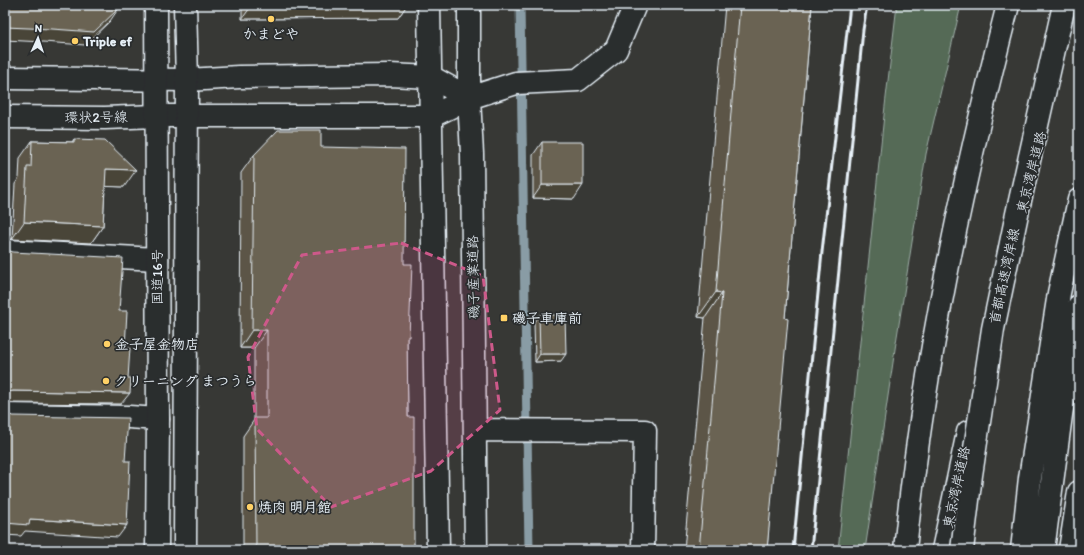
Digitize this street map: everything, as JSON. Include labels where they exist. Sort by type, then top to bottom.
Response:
[{"type":"main road","name":"国道16号","points":[[156,5],[155,80],[158,419],[157,550]]},
{"type":"main road","points":[[185,5],[187,80]]},
{"type":"main road","points":[[429,5],[438,550]]},
{"type":"main road","name":"磯子産業道路","points":[[469,5],[476,550]]},
{"type":"main road","points":[[432,116],[469,98],[527,82],[578,80],[616,50],[635,5]]},
{"type":"main road","points":[[905,550],[909,509],[930,363],[952,244],[982,106],[1008,5]]},
{"type":"main road","name":"首都高速湾岸線","points":[[962,550],[971,475],[993,329],[1064,5]]},
{"type":"main road","name":"東京湾岸道路","points":[[943,550],[992,328],[1072,5]]},
{"type":"main road","points":[[5,78],[187,80],[239,77],[374,75],[431,77],[469,98]]},
{"type":"main road","name":"国道16号","points":[[185,550],[187,80]]},
{"type":"main road","name":"環状2号線","points":[[5,117],[105,118],[156,116],[432,116]]},
{"type":"main road","points":[[1022,550],[1030,478],[1059,293],[1079,200]]},
{"type":"main road","points":[[5,251],[157,259]]},
{"type":"main road","points":[[1043,550],[1061,415],[1079,306]]},
{"type":"main road","points":[[5,415],[129,417],[158,419]]},
{"type":"main road","points":[[475,430],[645,431],[643,550]]},
{"type":"main road","points":[[1070,550],[1079,492]]},
{"type":"highlighted area","points":[[401,243],[483,276],[500,410],[431,471],[331,507],[257,429],[248,357],[302,255]]},
{"type":"green space","points":[[897,5],[961,5],[926,154],[865,550],[838,550],[885,106]]},
{"type":"building","points":[[5,5],[120,5],[119,8],[94,32],[5,27]]},
{"type":"building","points":[[740,5],[812,5],[785,318],[788,319],[767,550],[699,550],[722,293],[716,292]]},
{"type":"building","points":[[278,130],[321,130],[321,147],[405,149],[404,264],[412,264],[409,337],[407,337],[408,417],[414,417],[414,550],[256,550],[255,418],[267,418],[267,330],[252,330],[254,155]]},
{"type":"building","points":[[74,139],[105,140],[136,170],[106,169],[103,226],[24,222],[27,167],[31,167],[32,141],[74,142]]},
{"type":"building","points":[[542,142],[583,142],[583,185],[542,185]]},
{"type":"building","points":[[5,248],[13,252],[123,258],[119,311],[127,311],[125,348],[130,348],[128,378],[131,378],[130,393],[13,391],[5,394]]},
{"type":"building","points":[[539,315],[565,315],[566,354],[540,354]]},
{"type":"building","points":[[5,412],[6,414],[13,416],[128,418],[125,461],[130,461],[127,525],[30,519],[29,525],[5,523]]},
{"type":"waterway","points":[[520,5],[529,550]]},
{"type":"railway","points":[[793,550],[822,252],[850,5]]},
{"type":"railway","points":[[811,550],[863,30],[867,5]]},
{"type":"place","name":"かまどや","points":[[271,19]]},
{"type":"place","name":"Triple ef","points":[[75,41]]},
{"type":"place","name":"磯子車庫前","points":[[504,318]]},
{"type":"place","name":"金子屋金物店","points":[[107,344]]},
{"type":"place","name":"クリーニング まつうら","points":[[106,381]]},
{"type":"place","name":"焼肉 明月館","points":[[250,507]]}]
